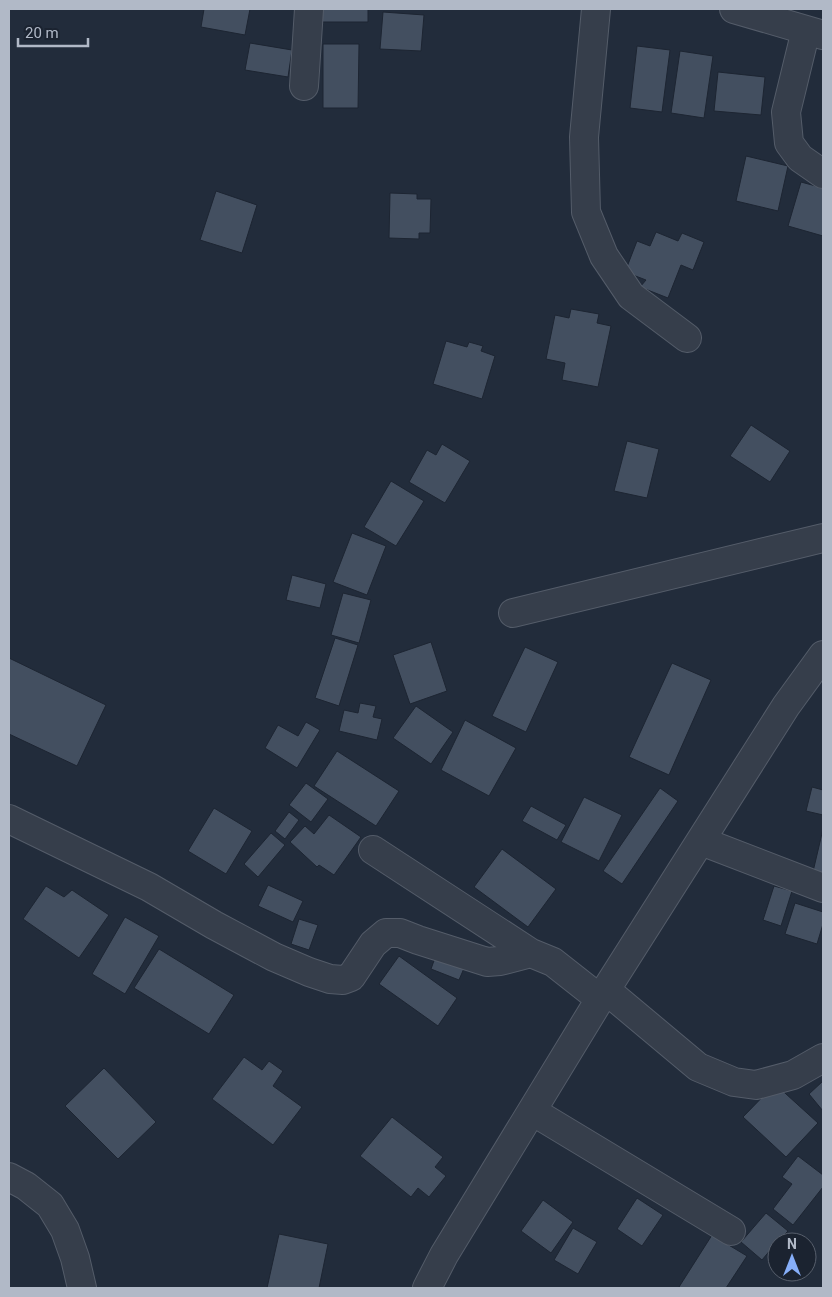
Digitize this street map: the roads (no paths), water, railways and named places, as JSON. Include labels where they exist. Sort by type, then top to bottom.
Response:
[{"type":"street","points":[[304,86],[309,9]]},
{"type":"street","points":[[596,9],[584,137],[586,212],[604,256],[631,296],[687,338]]},
{"type":"street","points":[[734,9],[815,32],[786,112],[789,142],[800,158],[823,174]]},
{"type":"street","points":[[513,613],[823,538]]},
{"type":"street","points":[[427,1288],[444,1254],[603,994],[786,706],[823,655]]},
{"type":"street","points":[[9,819],[150,888],[274,957],[309,972],[330,978],[343,980],[351,977],[374,944],[386,933],[400,933],[487,962],[500,961],[532,953]]},
{"type":"street","points":[[701,840],[823,888]]},
{"type":"street","points":[[374,850],[532,953],[553,962],[603,994],[698,1067],[734,1082],[756,1085],[793,1075],[823,1058]]},
{"type":"street","points":[[532,1111],[731,1231]]},
{"type":"street","points":[[9,1177],[26,1186],[50,1205],[65,1230],[75,1258],[82,1288]]}]
